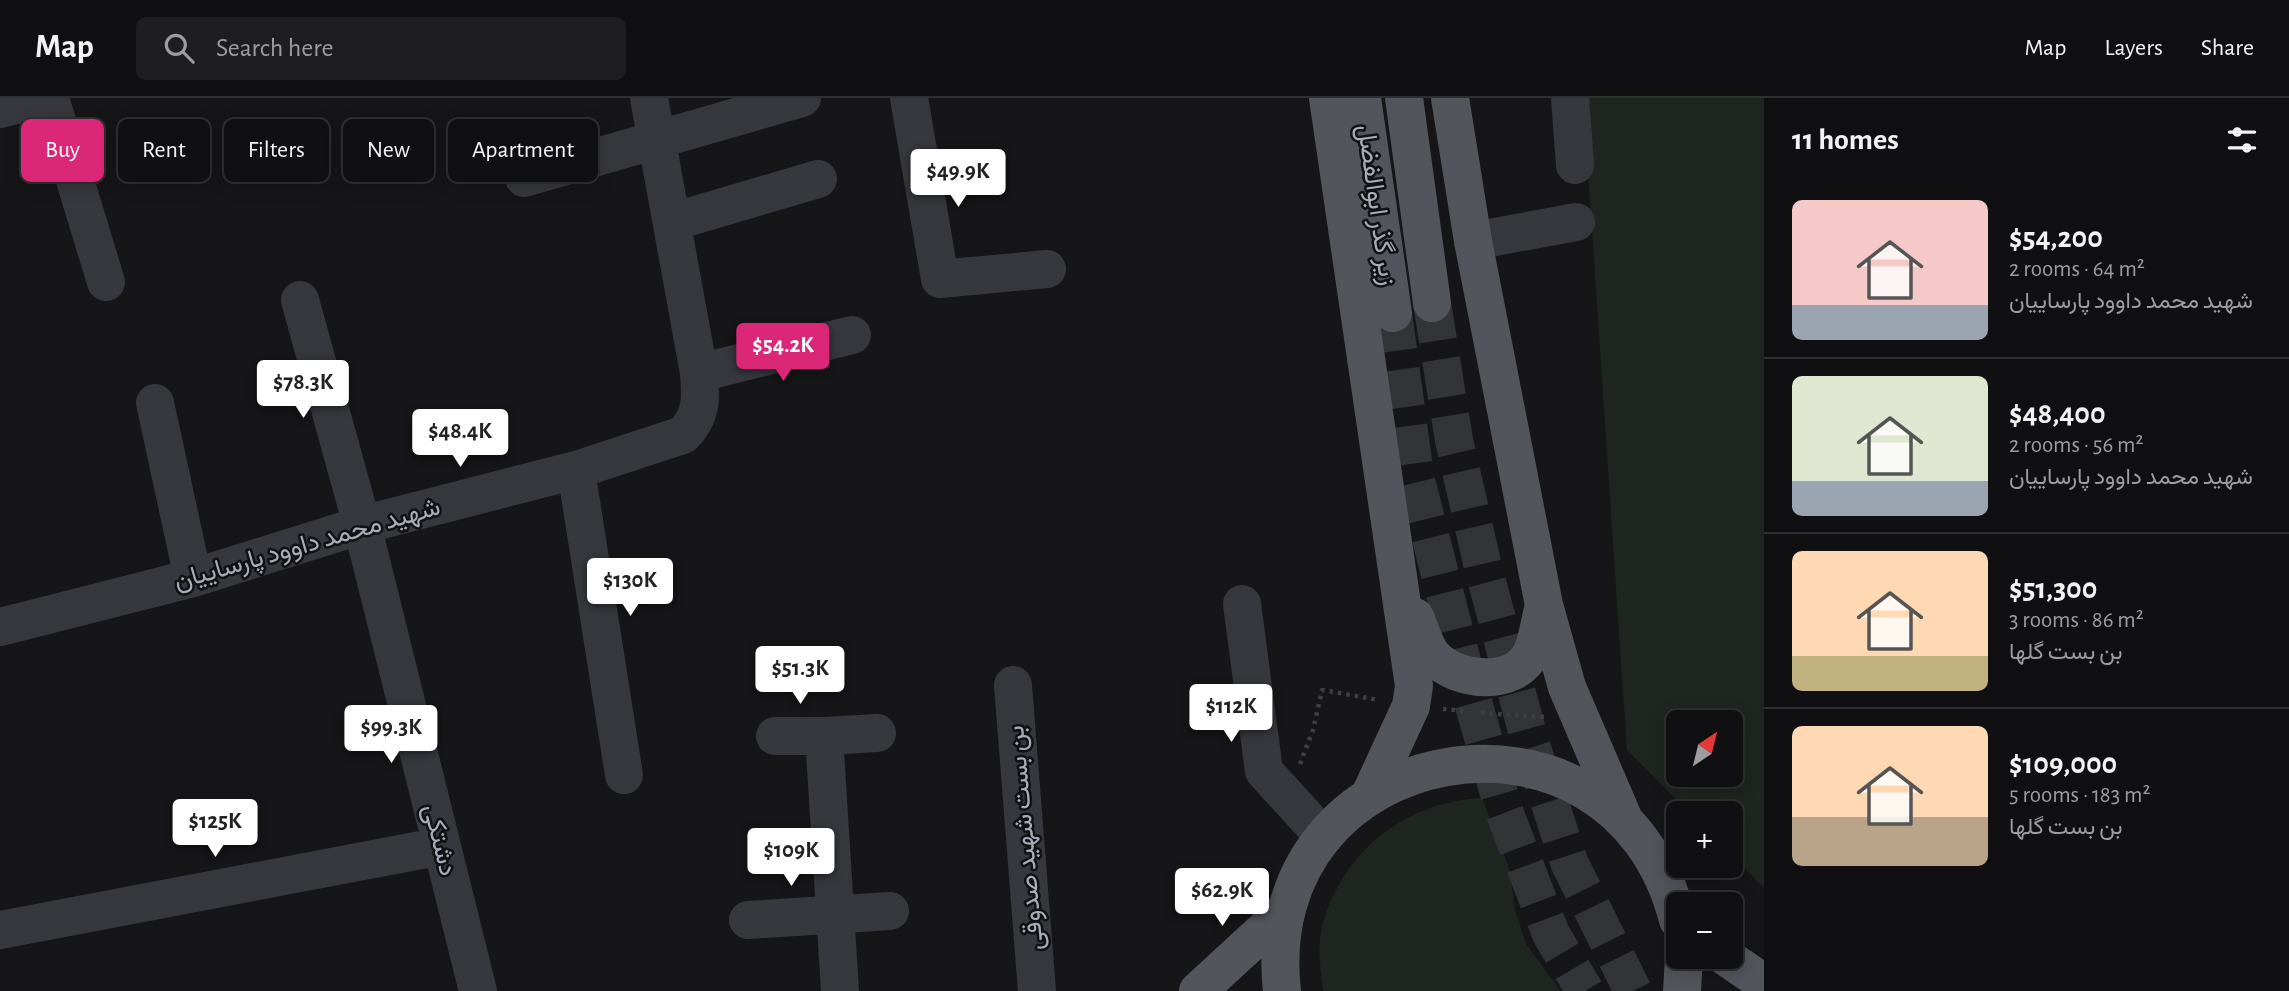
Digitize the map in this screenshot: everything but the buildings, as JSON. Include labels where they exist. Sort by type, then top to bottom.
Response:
[{"type":"main road","points":[[1328,98],[1414,686],[1411,706],[1369,797]]},
{"type":"main road","name":"زیر گذر ابوالفضل","points":[[1362,98],[1393,313]]},
{"type":"main road","name":"زیر گذر ابوالفضل","points":[[1404,98],[1432,303]]},
{"type":"main road","points":[[1451,98],[1473,241],[1544,605],[1567,687],[1625,822],[1654,859],[1669,892]]},
{"type":"main road","points":[[1401,586],[1432,655],[1446,667],[1471,678],[1505,675],[1522,663],[1531,654],[1544,605]]},
{"type":"main road","points":[[1282,991],[1280,962],[1287,909],[1296,884],[1324,837],[1369,797],[1419,772],[1460,764],[1502,764],[1529,768],[1581,789],[1625,822]]},
{"type":"main road","points":[[1198,991],[1287,909]]},
{"type":"main road","points":[[1682,991],[1683,969]]},
{"type":"main road","points":[[1743,969],[1764,983]]},
{"type":"street","points":[[0,109],[44,98]]},
{"type":"street","points":[[50,98],[106,282]]},
{"type":"street","name":"شهید محمد داوود پارساییان","points":[[0,627],[193,578],[362,525],[576,470],[683,435],[695,423],[701,404],[699,373],[649,98]]},
{"type":"street","points":[[598,157],[802,98]]},
{"type":"street","points":[[909,98],[940,279],[1047,269]]},
{"type":"street","points":[[1570,98],[1575,165]]},
{"type":"street","points":[[672,222],[818,179]]},
{"type":"street","points":[[1473,241],[1576,222]]},
{"type":"street","name":"دشتکی","points":[[300,300],[362,525],[478,991]]},
{"type":"street","points":[[699,373],[852,335]]},
{"type":"street","points":[[155,403],[193,578]]},
{"type":"street","points":[[576,470],[624,775]]},
{"type":"street","points":[[1242,604],[1264,771],[1324,837]]},
{"type":"street","name":"بن بست شهید صدوقی","points":[[1013,685],[1037,991]]},
{"type":"street","points":[[775,736],[877,733]]},
{"type":"street","points":[[824,736],[840,991]]},
{"type":"street","points":[[0,930],[442,846]]},
{"type":"street","points":[[748,920],[890,911]]},
{"type":"shaded area","points":[[1583,98],[1764,98],[1764,888],[1743,866],[1743,801],[1678,801],[1627,750]]},
{"type":"shaded area","points":[[1482,798],[1510,870],[1515,910],[1526,944],[1561,991],[1323,991],[1320,934],[1336,891],[1350,868],[1385,832],[1406,818],[1455,801]]},
{"type":"tunnel","points":[[1432,303],[1454,440],[1483,567],[1530,742],[1569,862],[1633,991]]},
{"type":"tunnel","points":[[1393,313],[1415,476],[1467,681],[1504,811],[1551,934],[1585,991]]}]
